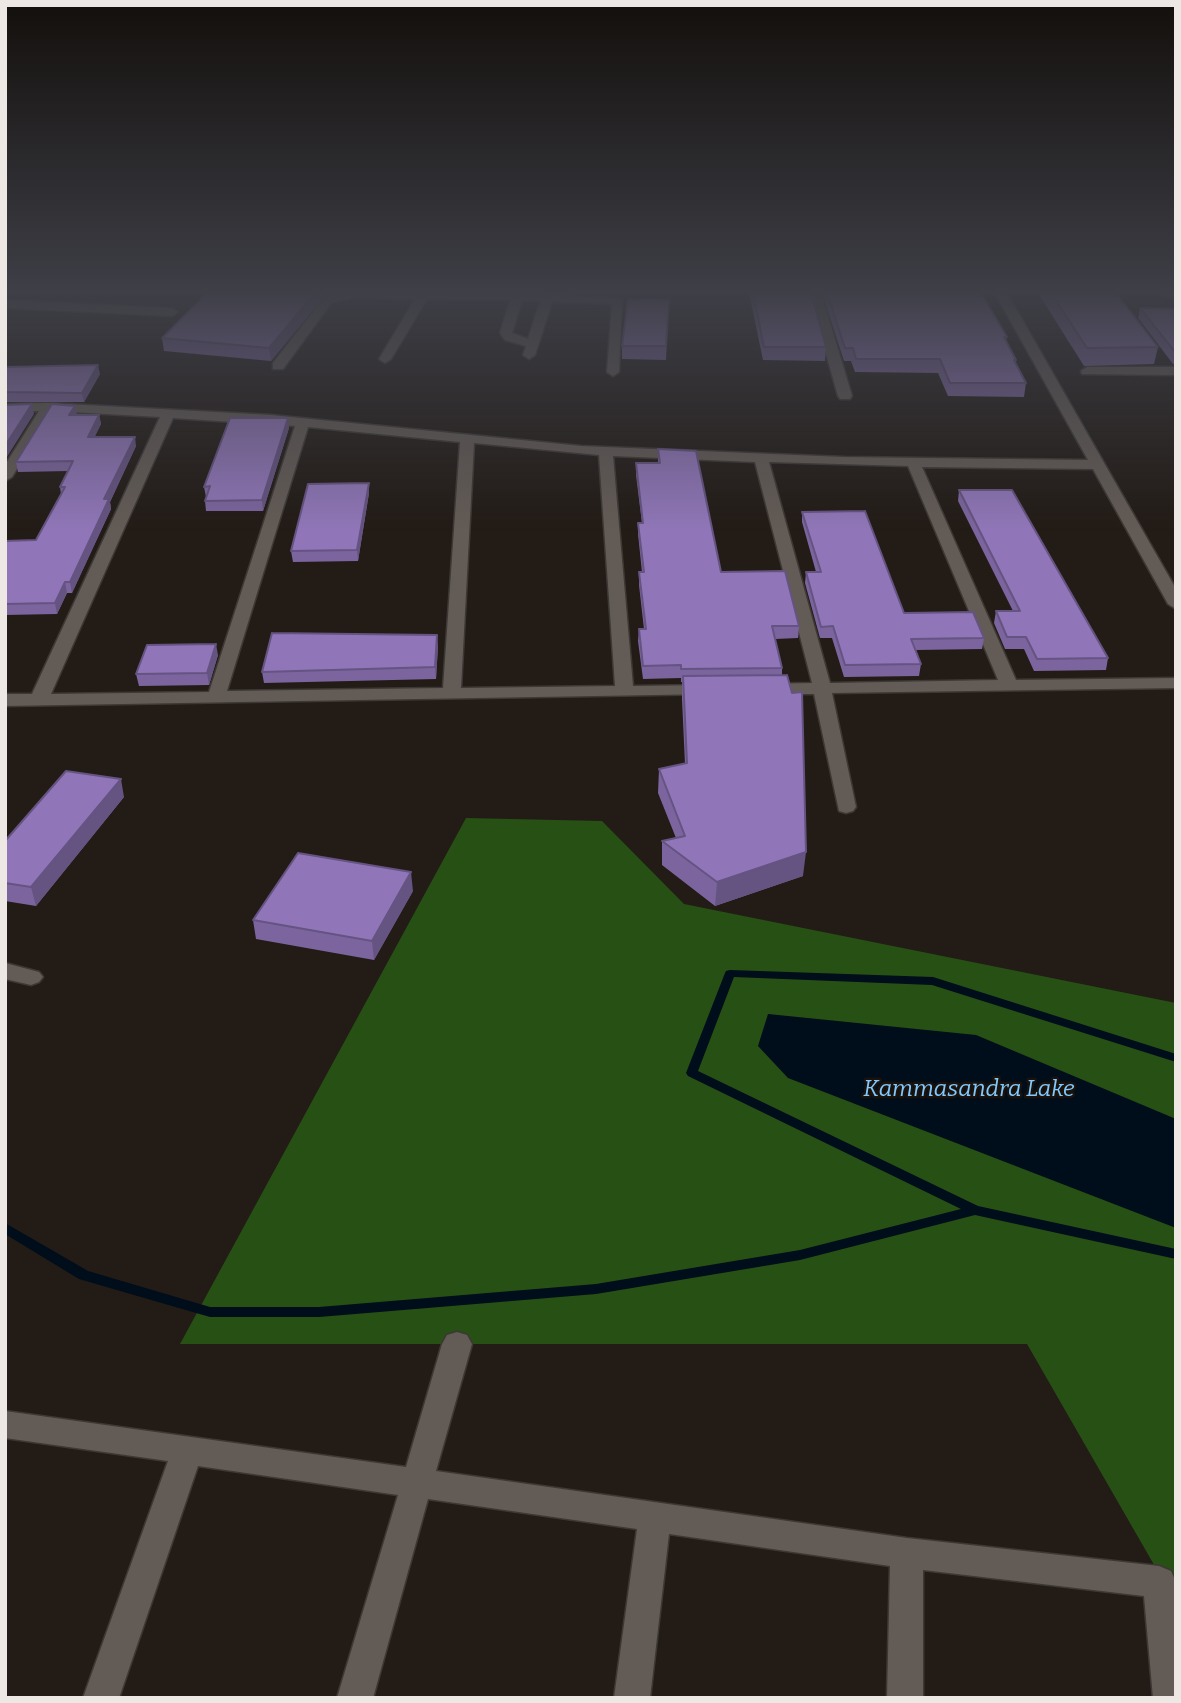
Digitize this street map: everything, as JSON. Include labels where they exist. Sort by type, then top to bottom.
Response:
[{"type":"street","points":[[838,372],[845,396]]},
{"type":"street","points":[[1046,372],[1176,604]]},
{"type":"street","points":[[5,408],[48,407],[303,422],[606,451],[761,458],[1098,465]]},
{"type":"street","points":[[5,477],[48,407]]},
{"type":"street","points":[[39,699],[169,414]]},
{"type":"street","points":[[216,696],[303,422]]},
{"type":"street","points":[[452,693],[467,439]]},
{"type":"street","points":[[606,451],[624,691]]},
{"type":"street","points":[[761,458],[822,688],[846,807]]},
{"type":"street","points":[[912,462],[1009,685]]},
{"type":"street","points":[[5,699],[1176,683]]},
{"type":"street","points":[[5,971],[31,977]]},
{"type":"street","points":[[355,1698],[457,1344]]},
{"type":"street","points":[[5,1424],[907,1553],[1159,1582],[1171,1698]]},
{"type":"street","points":[[101,1698],[188,1450]]},
{"type":"street","points":[[632,1698],[655,1517]]},
{"type":"street","points":[[905,1698],[907,1553]]},
{"type":"green space","points":[[466,818],[602,821],[684,904],[1176,1003],[1176,1603],[1027,1344],[180,1344]]},
{"type":"water","name":"Kammasandra Lake","points":[[768,1014],[976,1035],[1176,1119],[1176,1228],[788,1078],[758,1046]]},
{"type":"building","points":[[5,372],[94,372],[82,393],[5,392]]},
{"type":"building","points":[[946,372],[1021,372],[1026,383],[950,383]]},
{"type":"building","points":[[32,404],[5,446],[5,405]]},
{"type":"building","points":[[52,404],[75,406],[69,415],[99,415],[88,437],[135,437],[104,499],[109,499],[70,582],[65,582],[55,603],[5,604],[5,541],[36,540],[65,487],[60,487],[73,461],[16,462]]},
{"type":"building","points":[[230,418],[288,418],[262,500],[205,501],[210,486],[204,487]]},
{"type":"building","points":[[658,449],[696,451],[721,572],[785,571],[799,626],[772,626],[782,668],[681,669],[681,665],[643,666],[639,629],[646,629],[639,572],[644,572],[638,523],[643,523],[636,463],[660,463]]},
{"type":"building","points":[[369,483],[357,550],[291,551],[308,484]]},
{"type":"building","points":[[959,490],[1012,490],[1108,658],[1037,659],[1026,637],[1007,637],[996,611],[1020,611]]},
{"type":"building","points":[[865,511],[904,613],[973,612],[984,638],[911,639],[921,664],[845,665],[833,626],[821,627],[806,572],[821,572],[802,512]]},
{"type":"building","points":[[272,633],[437,635],[435,667],[262,672]]},
{"type":"building","points":[[216,644],[207,673],[136,674],[147,645]]},
{"type":"building","points":[[787,675],[792,693],[802,692],[806,852],[717,882],[662,841],[685,836],[659,769],[687,763],[683,676]]},
{"type":"building","points":[[66,771],[121,779],[31,887],[5,883],[5,841]]},
{"type":"building","points":[[298,853],[411,872],[372,941],[253,920]]},
{"type":"waterway","points":[[975,1210],[692,1073],[730,973],[933,981],[1176,1058]]},
{"type":"waterway","points":[[5,1228],[84,1275],[210,1312],[319,1312],[596,1289],[800,1255],[975,1210]]},
{"type":"waterway","points":[[975,1210],[1176,1254]]}]
